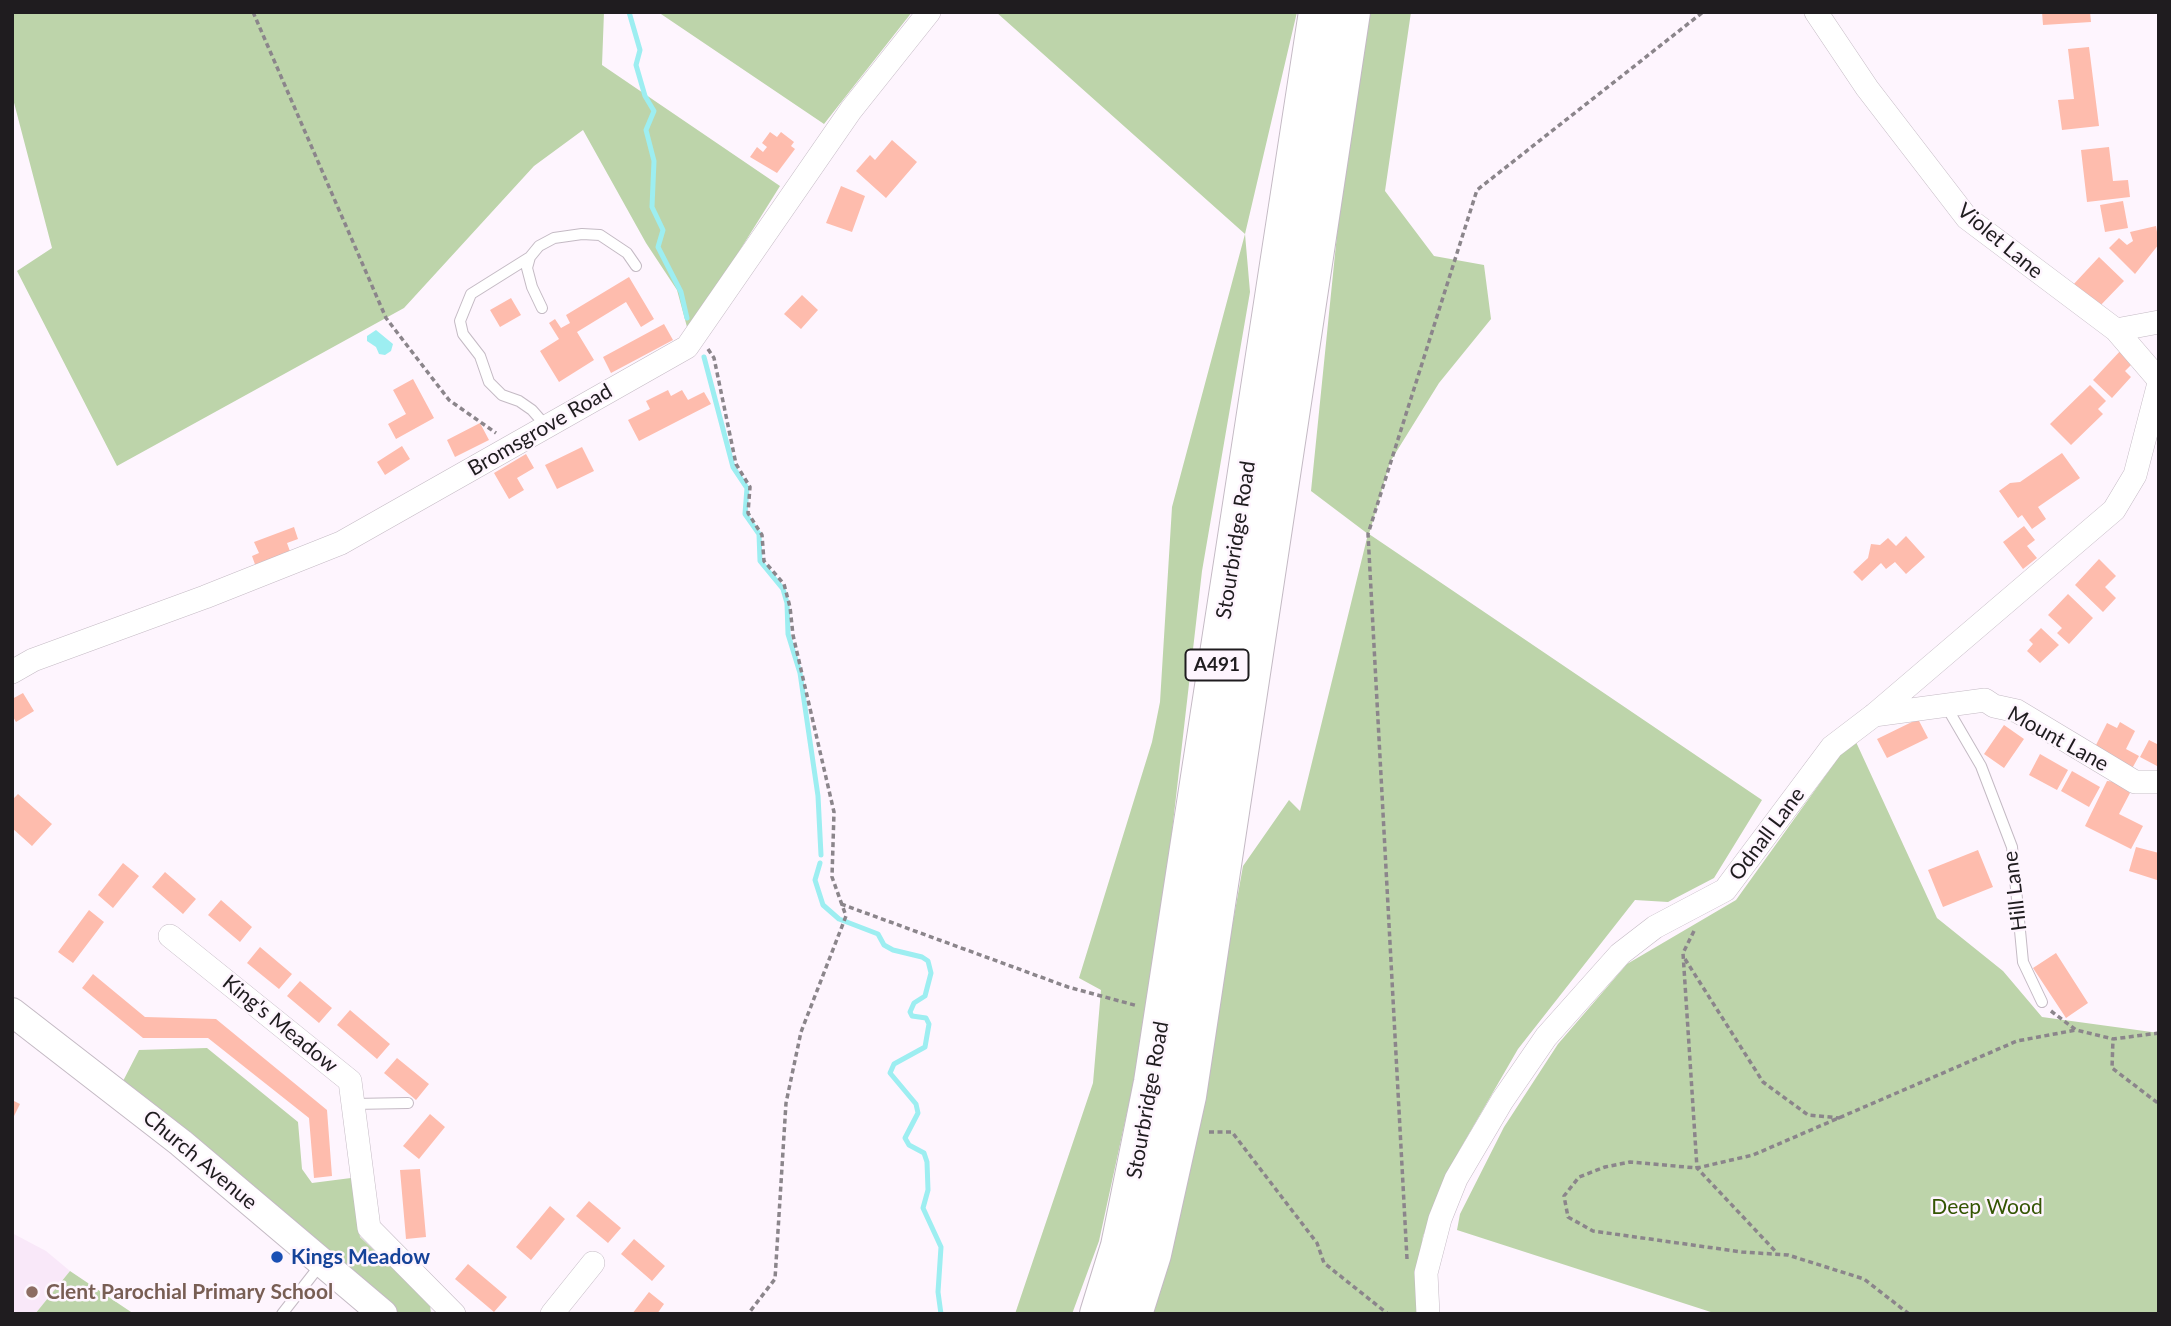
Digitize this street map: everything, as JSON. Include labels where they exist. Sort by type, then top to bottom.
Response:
[{"type":"highway","name":"Stourbridge Road","points":[[1099,1314],[1120,1246],[1153,1082],[1318,12]]},
{"type":"highway","name":"Stourbridge Road","points":[[1133,1314],[1152,1254],[1187,1096],[1350,12]]},
{"type":"street","name":"Bromsgrove Road","points":[[12,672],[33,660],[205,597],[341,543],[687,347],[851,110],[929,12]]},
{"type":"street","name":"Violet Lane","points":[[1816,12],[1867,89],[1967,218],[2116,330],[2159,382]]},
{"type":"street","points":[[2116,330],[2159,322]]},
{"type":"street","name":"Odnall Lane","points":[[1429,1314],[1426,1273],[1440,1219],[1456,1179],[1502,1101],[1546,1037],[1620,954],[1655,927],[1726,890],[1832,747],[1874,715],[2114,510],[2135,474],[2155,420],[2159,382]]},
{"type":"street","name":"Mount Lane","points":[[1874,715],[1985,700],[1994,706],[2017,711],[2135,782],[2159,782]]},
{"type":"street","name":"King's Meadow","points":[[170,936],[350,1081],[369,1228],[449,1312]]},
{"type":"street","name":"Church Avenue","points":[[12,1012],[181,1143],[383,1314]]},
{"type":"street","points":[[552,1314],[593,1263]]},
{"type":"lane","points":[[546,427],[532,410],[519,401],[502,395],[489,382],[481,356],[463,334],[460,320],[471,294],[530,257],[540,246],[554,238],[582,233],[612,241],[636,266]]},
{"type":"lane","points":[[530,257],[527,268],[531,287],[542,308]]},
{"type":"lane","name":"Hill Lane","points":[[1946,706],[1981,766],[2012,847],[2023,962],[2042,1002]]},
{"type":"lane","points":[[353,1104],[408,1103]]},
{"type":"lane","points":[[282,1314],[322,1262]]},
{"type":"path","points":[[253,12],[386,318],[449,400],[514,446]]},
{"type":"path","points":[[1407,1261],[1368,534],[1477,190],[1703,12]]},
{"type":"path","points":[[699,330],[714,358],[736,464],[750,487],[748,513],[762,535],[764,561],[784,584],[790,607],[793,635],[834,812],[832,877],[846,916],[844,928],[801,1032],[786,1103],[775,1279],[748,1314]]},
{"type":"path","points":[[1710,898],[1684,958],[1697,1168],[1779,1254]]},
{"type":"path","points":[[1684,958],[1763,1082],[1808,1115],[1841,1118]]},
{"type":"path","points":[[2042,1002],[2076,1030],[2113,1039],[2159,1033]]},
{"type":"path","points":[[1909,1314],[1864,1279],[1779,1254],[1742,1252],[1592,1231],[1568,1217],[1564,1196],[1579,1177],[1605,1167],[1630,1162],[1697,1168],[1753,1155],[2017,1041],[2076,1030]]},
{"type":"path","points":[[2113,1039],[2112,1068],[2159,1104]]},
{"type":"shaded area","name":"Clent Parochial Primary School","points":[[12,1233],[46,1251],[70,1271],[35,1314],[12,1314]]},
{"type":"green space","points":[[12,12],[604,12],[602,65],[780,186],[720,282],[687,327],[677,290],[646,243],[583,130],[534,166],[404,308],[117,466],[17,271],[52,248],[12,95]]},
{"type":"green space","points":[[658,12],[912,12],[824,124]]},
{"type":"green space","points":[[996,12],[1297,12],[1245,234]]},
{"type":"green space","points":[[1367,12],[1411,12],[1385,191],[1434,256],[1484,265],[1491,319],[1439,383],[1390,462],[1369,534],[1762,800],[1714,878],[1668,902],[1635,900],[1518,1049],[1459,1151],[1423,1236],[1416,1280],[1420,1314],[1146,1314],[1201,1101],[1243,866],[1289,800],[1300,811],[1368,534],[1311,491],[1340,205]]},
{"type":"green space","points":[[1245,234],[1250,292],[1202,571],[1154,988],[1099,1241],[1072,1314],[1015,1314],[1093,1083],[1101,990],[1079,978],[1152,742],[1160,702],[1172,507]]},
{"type":"green space","name":"Deep Wood","points":[[1856,742],[1937,918],[2003,971],[2042,1017],[2159,1033],[2159,1314],[1717,1314],[1457,1230],[1460,1214],[1504,1127],[1558,1044],[1627,964],[1736,900],[1846,747]]},
{"type":"green space","points":[[207,1048],[298,1122],[302,1169],[312,1183],[351,1178],[360,1237],[430,1304],[431,1314],[397,1314],[176,1122],[122,1083],[139,1050]]},
{"type":"green space","points":[[70,1271],[134,1314],[35,1314]]},
{"type":"water","points":[[376,330],[393,344],[391,351],[385,355],[379,354],[376,347],[367,341],[367,336]]},
{"type":"building","points":[[2042,12],[2090,12],[2091,22],[2043,25]]},
{"type":"building","points":[[2089,47],[2099,126],[2062,130],[2058,100],[2074,99],[2068,49]]},
{"type":"building","points":[[770,132],[777,137],[781,132],[794,142],[791,146],[795,149],[777,173],[750,157],[757,147],[763,152],[767,147],[762,143]]},
{"type":"building","points":[[892,140],[917,162],[886,198],[856,171],[870,155],[875,160]]},
{"type":"building","points":[[2109,147],[2113,181],[2128,180],[2130,197],[2087,202],[2081,150]]},
{"type":"building","points":[[841,186],[865,196],[852,232],[826,223]]},
{"type":"building","points":[[2123,201],[2128,228],[2105,232],[2100,205]]},
{"type":"building","points":[[2156,226],[2159,244],[2135,274],[2109,248],[2119,238],[2127,245],[2133,241],[2130,232]]},
{"type":"building","points":[[2099,257],[2124,281],[2097,309],[2072,286]]},
{"type":"building","points":[[629,277],[654,319],[641,327],[626,302],[577,332],[594,360],[559,382],[540,351],[559,339],[549,323],[555,319],[561,328],[570,323],[566,315]]},
{"type":"building","points":[[802,295],[818,310],[801,329],[784,314]]},
{"type":"building","points":[[511,298],[521,315],[500,327],[490,310]]},
{"type":"building","points":[[664,324],[673,340],[611,373],[603,357]]},
{"type":"building","points":[[2123,348],[2136,360],[2125,371],[2131,377],[2112,398],[2093,380]]},
{"type":"building","points":[[413,379],[434,418],[396,439],[388,424],[406,414],[393,390]]},
{"type":"building","points":[[2090,385],[2106,401],[2098,409],[2103,414],[2071,445],[2050,424]]},
{"type":"building","points":[[668,390],[671,396],[682,390],[688,400],[704,392],[711,404],[639,441],[628,420],[650,409],[646,401]]},
{"type":"building","points":[[480,423],[489,440],[455,457],[447,440]]},
{"type":"building","points":[[402,446],[410,459],[385,475],[377,462]]},
{"type":"building","points":[[582,447],[594,471],[557,489],[545,465]]},
{"type":"building","points":[[2062,453],[2080,478],[2038,507],[2046,519],[2032,529],[2022,515],[2018,518],[1999,491],[2010,483],[2020,482]]},
{"type":"building","points":[[526,454],[534,468],[517,478],[524,490],[509,499],[494,473]]},
{"type":"building","points":[[2024,526],[2035,540],[2027,546],[2037,558],[2023,569],[2003,542]]},
{"type":"building","points":[[294,527],[298,539],[287,543],[292,557],[257,570],[252,556],[259,553],[254,542]]},
{"type":"building","points":[[1906,536],[1925,557],[1906,574],[1895,562],[1886,569],[1881,563],[1862,581],[1853,572],[1868,558],[1871,544],[1880,545],[1888,538],[1896,546]]},
{"type":"building","points":[[2099,559],[2116,576],[2105,587],[2116,598],[2103,612],[2075,585]]},
{"type":"building","points":[[2068,594],[2093,618],[2069,644],[2057,633],[2062,628],[2048,615]]},
{"type":"building","points":[[2041,628],[2059,645],[2040,663],[2027,651],[2033,644],[2029,640]]},
{"type":"building","points":[[23,693],[34,711],[16,722],[12,715],[12,699]]},
{"type":"building","points":[[1918,719],[1928,738],[1887,758],[1877,739]]},
{"type":"building","points":[[2120,722],[2135,731],[2126,749],[2139,756],[2129,774],[2092,753],[2107,723],[2117,728]]},
{"type":"building","points":[[2004,725],[2024,739],[2004,768],[1984,754]]},
{"type":"building","points":[[2149,740],[2159,745],[2157,766],[2140,757]]},
{"type":"building","points":[[2040,754],[2068,770],[2057,790],[2029,775]]},
{"type":"building","points":[[2072,771],[2100,787],[2089,807],[2061,791]]},
{"type":"building","points":[[2107,781],[2118,782],[2130,793],[2119,814],[2143,826],[2131,849],[2085,826]]},
{"type":"building","points":[[18,794],[52,824],[32,846],[12,828],[12,800]]},
{"type":"building","points":[[2136,847],[2159,853],[2157,880],[2129,871]]},
{"type":"building","points":[[1978,850],[1993,887],[1943,907],[1928,870]]},
{"type":"building","points":[[123,863],[139,876],[113,908],[98,895]]},
{"type":"building","points":[[165,872],[196,899],[183,914],[152,887]]},
{"type":"building","points":[[221,900],[252,927],[240,942],[208,915]]},
{"type":"building","points":[[89,910],[104,922],[73,963],[58,952]]},
{"type":"building","points":[[260,947],[292,974],[279,989],[247,963]]},
{"type":"building","points":[[2056,953],[2088,1003],[2066,1018],[2033,968]]},
{"type":"building","points":[[93,974],[145,1017],[216,1019],[327,1110],[332,1176],[314,1178],[309,1118],[208,1038],[143,1038],[82,988]]},
{"type":"building","points":[[300,981],[332,1008],[319,1023],[287,996]]},
{"type":"building","points":[[350,1010],[390,1044],[377,1059],[337,1025]]},
{"type":"building","points":[[397,1058],[429,1084],[416,1100],[384,1073]]},
{"type":"building","points":[[12,1100],[20,1104],[12,1120]]},
{"type":"building","points":[[430,1114],[445,1127],[419,1159],[403,1146]]},
{"type":"building","points":[[420,1169],[426,1237],[406,1239],[400,1170]]},
{"type":"building","points":[[589,1201],[621,1228],[608,1243],[576,1216]]},
{"type":"building","points":[[550,1206],[565,1219],[531,1260],[516,1247]]},
{"type":"building","points":[[634,1239],[665,1266],[652,1281],[621,1254]]},
{"type":"building","points":[[468,1264],[507,1297],[494,1312],[455,1279]]},
{"type":"building","points":[[649,1292],[664,1304],[657,1314],[632,1314]]},
{"type":"waterway","points":[[629,12],[640,50],[636,65],[645,96],[654,111],[646,130],[654,161],[652,207],[663,230],[658,247],[681,292],[687,318]]},
{"type":"waterway","points":[[704,357],[733,467],[747,488],[745,514],[759,534],[760,561],[783,589],[787,603],[788,634],[800,673],[818,796],[821,855]]},
{"type":"waterway","points":[[820,863],[815,880],[823,905],[839,919],[878,934],[884,945],[893,950],[928,961],[931,973],[925,996],[914,1003],[910,1012],[912,1016],[926,1018],[929,1024],[925,1047],[894,1064],[890,1073],[916,1104],[918,1113],[905,1138],[909,1145],[924,1153],[927,1162],[928,1190],[923,1208],[941,1247],[938,1292],[941,1314]]},
{"type":"place","name":"Kings Meadow","points":[[277,1257]]},
{"type":"place","name":"Clent Parochial Primary School","points":[[32,1292]]}]
